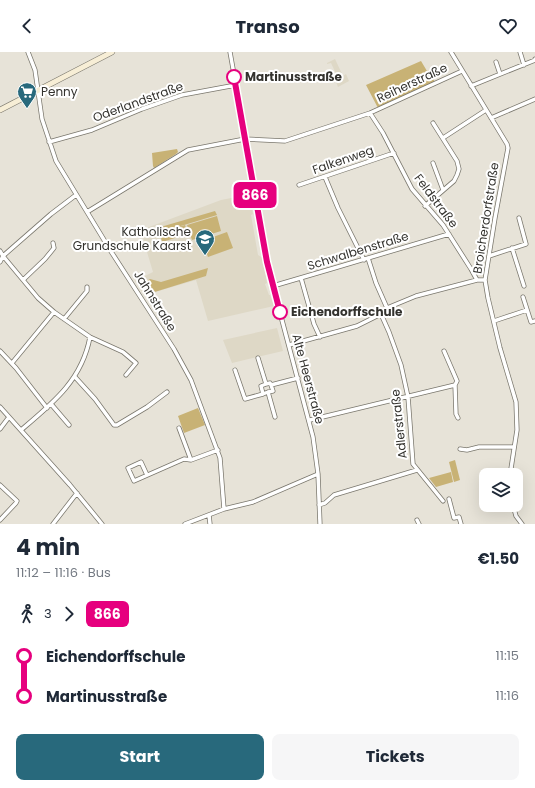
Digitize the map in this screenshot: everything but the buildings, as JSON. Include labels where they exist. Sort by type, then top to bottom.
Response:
[{"type":"main road","points":[[0,110],[112,52]]},
{"type":"street","name":"Jahnstraße","points":[[28,52],[35,70],[42,119],[59,167],[174,349],[191,380],[218,450],[222,466],[224,509]]},
{"type":"street","name":"Alte Heerstraße","points":[[230,52],[273,286],[310,420],[318,474],[320,524]]},
{"type":"street","name":"Broicherdorfstraße","points":[[451,52],[508,148],[485,280],[500,348],[516,402],[517,430],[511,468]]},
{"type":"street","points":[[520,52],[524,65]]},
{"type":"street","points":[[471,86],[524,65],[535,60],[535,58]]},
{"type":"street","points":[[496,62],[500,74]]},
{"type":"street","name":"Reiherstraße","points":[[87,212],[183,153],[192,149],[245,139],[285,141],[370,113],[462,71]]},
{"type":"street","name":"Oderlandstraße","points":[[49,142],[92,130],[142,109],[182,95],[236,85]]},
{"type":"street","points":[[491,118],[535,98]]},
{"type":"street","points":[[443,138],[486,110]]},
{"type":"street","name":"Feldstraße","points":[[370,113],[380,127],[412,189],[449,234],[477,280]]},
{"type":"street","points":[[425,206],[457,177],[459,166],[434,123]]},
{"type":"street","name":"Falkenweg","points":[[299,185],[394,153]]},
{"type":"street","points":[[433,163],[443,190]]},
{"type":"street","points":[[324,177],[338,208],[366,259],[387,308]]},
{"type":"street","points":[[0,262],[3,256],[50,214],[76,196]]},
{"type":"street","points":[[489,256],[526,244],[519,218]]},
{"type":"street","name":"Schwalbenstraße","points":[[273,286],[449,234]]},
{"type":"street","points":[[23,280],[50,253],[54,248],[53,243]]},
{"type":"street","points":[[512,248],[524,286]]},
{"type":"street","points":[[0,251],[38,298],[54,312],[90,337],[116,348],[136,363],[126,375]]},
{"type":"street","points":[[302,278],[314,324],[320,338]]},
{"type":"street","points":[[289,345],[320,338],[357,326],[381,314],[387,308],[416,296],[477,280],[485,280]]},
{"type":"street","points":[[64,319],[87,291],[87,287]]},
{"type":"street","points":[[523,297],[531,322],[535,321]]},
{"type":"street","points":[[494,321],[528,310]]},
{"type":"street","points":[[12,363],[54,312]]},
{"type":"street","name":"Adlerstraße","points":[[381,314],[401,365],[408,397],[413,464],[443,501]]},
{"type":"street","points":[[21,430],[51,404],[75,376],[88,348],[90,337]]},
{"type":"street","points":[[0,351],[12,363],[47,408]]},
{"type":"street","points":[[444,351],[457,381],[455,385],[456,414],[458,418]]},
{"type":"street","points":[[258,358],[266,384]]},
{"type":"street","points":[[235,370],[245,399],[273,391],[271,385]]},
{"type":"street","points":[[75,376],[95,399],[114,425],[117,425],[147,407],[167,392]]},
{"type":"street","points":[[263,394],[261,386],[298,378]]},
{"type":"street","points":[[310,420],[455,385]]},
{"type":"street","points":[[268,392],[275,417]]},
{"type":"street","points":[[51,404],[69,425]]},
{"type":"street","points":[[0,407],[102,524]]},
{"type":"street","points":[[0,429],[9,417]]},
{"type":"street","points":[[179,428],[191,460]]},
{"type":"street","points":[[460,448],[467,450],[480,447],[514,447]]},
{"type":"street","points":[[147,475],[141,462],[128,468],[134,481],[184,459],[191,460],[218,450]]},
{"type":"street","points":[[319,505],[325,503],[334,495],[417,470]]},
{"type":"street","points":[[185,524],[224,509],[253,502],[318,474]]},
{"type":"street","points":[[0,485],[17,501],[0,520]]},
{"type":"street","points":[[53,524],[77,494]]},
{"type":"street","points":[[449,500],[454,518],[459,517],[461,524]]},
{"type":"street","points":[[515,512],[522,524]]},
{"type":"street","points":[[209,515],[210,524]]},
{"type":"shaded area","points":[[335,59],[343,76],[346,74],[349,81],[338,87],[336,82],[339,80],[331,63],[327,64]]},
{"type":"shaded area","points":[[421,61],[427,71],[429,70],[435,82],[378,108],[366,85]]},
{"type":"shaded area","points":[[177,149],[178,152],[176,154],[154,168],[152,153]]},
{"type":"shaded area","name":"Katholische Grundschule Kaarst","points":[[252,194],[252,197],[250,198],[253,214],[251,215],[258,255],[263,258],[267,283],[265,284],[274,306],[208,321],[196,280],[145,295],[135,281],[153,272],[147,252],[141,243],[144,241],[141,230],[221,200]]},
{"type":"shaded area","points":[[215,211],[217,215],[148,236],[147,231]]},
{"type":"shaded area","points":[[217,216],[221,231],[192,240],[187,225]]},
{"type":"shaded area","points":[[185,225],[188,234],[162,242],[160,233]]},
{"type":"shaded area","points":[[227,232],[233,248],[208,257],[202,241]]},
{"type":"shaded area","points":[[208,268],[206,276],[145,295],[139,286],[150,279],[161,282]]},
{"type":"shaded area","points":[[277,328],[283,351],[232,363],[223,340]]},
{"type":"shaded area","points":[[198,408],[205,425],[184,433],[178,416]]},
{"type":"shaded area","points":[[455,460],[460,480],[454,482],[449,462]]},
{"type":"shaded area","points":[[451,472],[453,482],[436,487],[429,478]]},
{"type":"bus line","name":"866","points":[[234,77],[267,262],[280,312]]},
{"type":"place","name":"Martinusstraße","points":[[234,77]]},
{"type":"place","name":"Penny","points":[[27,109]]},
{"type":"place","name":"Katholische Grundschule Kaarst","points":[[205,256]]},
{"type":"place","name":"Eichendorffschule","points":[[280,312]]}]
